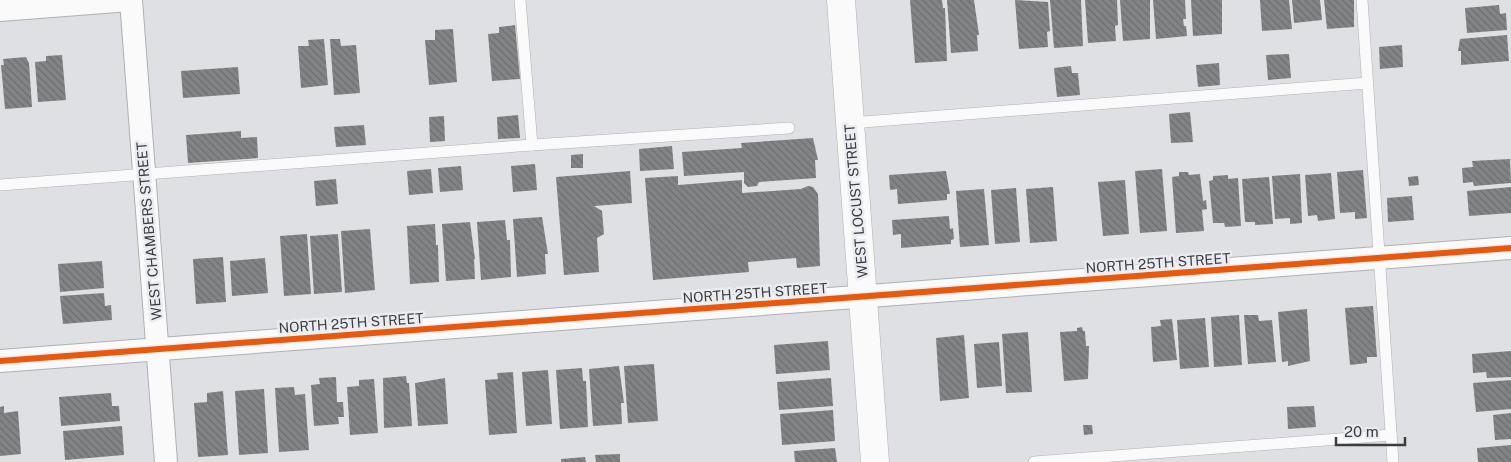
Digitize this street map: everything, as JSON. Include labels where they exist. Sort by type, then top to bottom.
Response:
[{"type":"street","points":[[0,10],[131,0]]},
{"type":"street","name":"WEST CHAMBERS STREET","points":[[131,0],[166,462]]},
{"type":"street","name":"WEST LOCUST STREET","points":[[841,0],[876,462]]},
{"type":"street","name":"NORTH 25TH STREET","points":[[0,361],[863,298],[1511,248]]},
{"type":"lane","points":[[520,0],[532,145]]},
{"type":"lane","points":[[1362,0],[1381,258],[1393,462]]},
{"type":"lane","points":[[850,122],[1368,82]]},
{"type":"lane","points":[[0,185],[532,145],[788,128]]},
{"type":"lane","points":[[1034,462],[1391,436]]},
{"type":"building","points":[[910,0],[942,0],[943,8],[945,8],[947,61],[915,63]]},
{"type":"building","points":[[947,0],[974,0],[979,35],[977,35],[978,51],[951,53]]},
{"type":"building","points":[[1015,0],[1048,2],[1050,31],[1047,32],[1048,47],[1019,49]]},
{"type":"building","points":[[1050,0],[1081,0],[1083,46],[1054,48]]},
{"type":"building","points":[[1085,0],[1117,0],[1118,25],[1115,26],[1116,41],[1088,43]]},
{"type":"building","points":[[1120,0],[1150,0],[1150,39],[1123,41]]},
{"type":"building","points":[[1153,0],[1185,0],[1186,19],[1183,19],[1187,36],[1156,39]]},
{"type":"building","points":[[1191,0],[1222,0],[1222,34],[1193,36]]},
{"type":"building","points":[[1260,0],[1289,0],[1292,29],[1262,31]]},
{"type":"building","points":[[1292,0],[1320,0],[1322,20],[1294,23]]},
{"type":"building","points":[[1324,0],[1354,0],[1354,27],[1327,29]]},
{"type":"building","points":[[1499,5],[1500,14],[1506,13],[1507,30],[1467,33],[1465,8]]},
{"type":"building","points":[[515,25],[520,79],[492,81],[488,34],[499,33],[499,27]]},
{"type":"building","points":[[453,29],[457,82],[429,85],[425,40],[435,40],[435,30]]},
{"type":"building","points":[[1507,35],[1509,61],[1461,65],[1461,51],[1458,51],[1460,39]]},
{"type":"building","points":[[324,39],[328,85],[301,88],[298,46],[309,46],[308,40]]},
{"type":"building","points":[[330,39],[340,39],[341,46],[356,45],[360,93],[334,95]]},
{"type":"building","points":[[1402,45],[1403,67],[1380,69],[1379,47]]},
{"type":"building","points":[[1289,54],[1291,78],[1268,80],[1266,55]]},
{"type":"building","points":[[62,55],[66,100],[38,102],[35,62],[46,61],[46,56]]},
{"type":"building","points":[[26,57],[29,63],[32,107],[5,109],[1,65],[4,65],[3,59]]},
{"type":"building","points":[[1219,63],[1220,85],[1198,87],[1196,65]]},
{"type":"building","points":[[1071,66],[1072,73],[1078,73],[1080,95],[1057,97],[1054,68]]},
{"type":"building","points":[[238,67],[240,94],[183,98],[181,71]]},
{"type":"building","points":[[1190,112],[1193,142],[1171,143],[1169,114]]},
{"type":"building","points":[[518,115],[520,138],[498,139],[497,117]]},
{"type":"building","points":[[444,116],[445,141],[430,142],[429,117]]},
{"type":"building","points":[[364,125],[366,145],[336,147],[334,127]]},
{"type":"building","points":[[241,131],[241,138],[257,137],[258,158],[188,163],[186,135]]},
{"type":"building","points":[[813,138],[818,160],[815,160],[816,178],[759,182],[757,186],[748,187],[744,183],[744,172],[684,176],[682,152],[742,148],[741,143]]},
{"type":"building","points":[[672,146],[674,169],[640,171],[639,149]]},
{"type":"building","points":[[583,154],[583,168],[571,168],[571,155]]},
{"type":"building","points":[[1510,159],[1511,183],[1474,186],[1473,182],[1463,183],[1462,168],[1473,167],[1472,161]]},
{"type":"building","points":[[535,164],[537,190],[513,192],[511,166]]},
{"type":"building","points":[[461,166],[463,190],[440,192],[438,168]]},
{"type":"building","points":[[431,169],[433,193],[409,195],[407,171]]},
{"type":"building","points":[[1162,169],[1167,231],[1140,233],[1135,171]]},
{"type":"building","points":[[1363,170],[1367,218],[1355,219],[1355,212],[1340,213],[1337,172]]},
{"type":"building","points":[[630,171],[632,203],[594,206],[602,211],[604,234],[597,238],[599,272],[564,275],[556,177]]},
{"type":"building","points":[[946,171],[950,194],[947,194],[947,200],[898,204],[897,189],[890,190],[889,175]]},
{"type":"building","points":[[1179,172],[1188,172],[1189,175],[1200,174],[1203,201],[1206,200],[1207,209],[1202,210],[1204,231],[1176,233],[1172,177],[1179,176]]},
{"type":"building","points":[[1331,173],[1335,219],[1318,221],[1317,215],[1308,216],[1305,175]]},
{"type":"building","points":[[1300,174],[1302,223],[1290,224],[1290,218],[1275,219],[1272,176]]},
{"type":"building","points":[[1228,175],[1228,179],[1238,178],[1241,226],[1225,227],[1224,223],[1213,223],[1209,181],[1213,180],[1213,176]]},
{"type":"building","points":[[678,176],[678,185],[742,180],[742,193],[813,187],[818,194],[820,266],[797,268],[796,258],[748,262],[749,272],[653,280],[645,178]]},
{"type":"building","points":[[1418,176],[1419,185],[1409,186],[1408,177]]},
{"type":"building","points":[[1269,177],[1273,224],[1255,225],[1255,222],[1245,222],[1242,179]]},
{"type":"building","points":[[336,179],[338,204],[316,206],[314,181]]},
{"type":"building","points":[[1125,180],[1129,234],[1103,236],[1098,182]]},
{"type":"building","points":[[1053,187],[1057,241],[1030,243],[1026,189]]},
{"type":"building","points":[[1511,187],[1511,213],[1469,216],[1467,191]]},
{"type":"building","points":[[1016,188],[1020,242],[995,244],[991,190]]},
{"type":"building","points":[[984,189],[989,245],[960,247],[956,191]]},
{"type":"building","points":[[1412,196],[1414,220],[1388,222],[1387,198]]},
{"type":"building","points":[[949,216],[950,229],[953,228],[954,239],[951,240],[951,244],[901,248],[901,234],[893,235],[892,220]]},
{"type":"building","points":[[542,217],[548,254],[545,254],[546,274],[517,277],[513,219]]},
{"type":"building","points":[[505,220],[507,240],[510,240],[511,277],[481,280],[477,222]]},
{"type":"building","points":[[470,222],[475,259],[475,279],[446,281],[442,224]]},
{"type":"building","points":[[435,224],[436,245],[438,245],[439,282],[410,284],[407,226]]},
{"type":"building","points":[[370,229],[375,290],[345,293],[341,231]]},
{"type":"building","points":[[307,234],[311,294],[284,296],[280,236]]},
{"type":"building","points":[[338,234],[342,292],[314,294],[310,236]]},
{"type":"building","points":[[223,257],[226,302],[196,304],[193,259]]},
{"type":"building","points":[[265,258],[268,293],[232,296],[230,261]]},
{"type":"building","points":[[102,261],[104,288],[60,292],[58,264]]},
{"type":"building","points":[[104,293],[105,306],[111,305],[112,320],[63,324],[60,296]]},
{"type":"building","points":[[1373,306],[1377,357],[1367,357],[1367,363],[1350,365],[1345,308]]},
{"type":"building","points":[[1307,309],[1310,361],[1288,366],[1288,361],[1282,362],[1278,312]]},
{"type":"building","points":[[1239,315],[1242,365],[1214,367],[1211,317]]},
{"type":"building","points":[[1244,315],[1258,315],[1259,321],[1272,320],[1276,362],[1248,364]]},
{"type":"building","points":[[1205,318],[1209,367],[1180,369],[1177,320]]},
{"type":"building","points":[[1172,319],[1177,360],[1153,362],[1151,327],[1161,326],[1160,320]]},
{"type":"building","points":[[1082,327],[1083,331],[1085,331],[1086,346],[1089,346],[1088,379],[1064,381],[1060,332],[1077,331],[1077,328]]},
{"type":"building","points":[[1028,332],[1032,392],[1006,393],[1002,334]]},
{"type":"building","points":[[964,335],[969,398],[940,401],[936,338]]},
{"type":"building","points":[[828,341],[830,370],[776,374],[774,345]]},
{"type":"building","points":[[999,342],[1002,386],[977,388],[974,344]]},
{"type":"building","points":[[1511,351],[1511,377],[1487,378],[1486,372],[1473,373],[1472,354]]},
{"type":"building","points":[[654,364],[658,421],[628,423],[624,366]]},
{"type":"building","points":[[619,366],[624,403],[621,403],[622,424],[593,426],[589,369]]},
{"type":"building","points":[[582,368],[583,381],[586,381],[588,427],[560,429],[556,370]]},
{"type":"building","points":[[548,370],[552,424],[526,426],[522,372]]},
{"type":"building","points":[[513,372],[517,433],[489,435],[485,380],[498,379],[497,373]]},
{"type":"building","points":[[406,376],[407,383],[409,383],[412,426],[384,428],[383,378]]},
{"type":"building","points":[[336,377],[337,402],[343,402],[344,417],[338,417],[339,424],[314,426],[311,385],[320,384],[319,378]]},
{"type":"building","points":[[445,378],[448,424],[418,426],[415,383]]},
{"type":"building","points":[[831,378],[833,406],[779,410],[777,382]]},
{"type":"building","points":[[374,379],[378,433],[350,435],[347,387],[359,386],[359,380]]},
{"type":"building","points":[[1511,380],[1511,409],[1476,412],[1473,383]]},
{"type":"building","points":[[294,387],[295,395],[305,394],[309,450],[279,452],[275,388]]},
{"type":"building","points":[[264,389],[268,453],[239,455],[235,391]]},
{"type":"building","points":[[223,391],[228,455],[198,457],[194,403],[207,402],[207,393]]},
{"type":"building","points":[[111,393],[112,406],[119,406],[120,421],[61,426],[59,397]]},
{"type":"building","points":[[4,406],[4,413],[18,411],[21,454],[0,456],[0,407]]},
{"type":"building","points":[[1314,406],[1316,427],[1288,429],[1287,407]]},
{"type":"building","points":[[833,410],[835,441],[782,445],[780,414]]},
{"type":"building","points":[[1511,413],[1511,439],[1495,440],[1493,415]]},
{"type":"building","points":[[1083,425],[1092,425],[1093,434],[1084,435]]},
{"type":"building","points":[[122,426],[124,455],[65,460],[63,431]]},
{"type":"building","points":[[1511,445],[1511,462],[1478,462],[1477,448]]},
{"type":"building","points":[[835,448],[837,462],[795,462],[794,451]]},
{"type":"building","points":[[620,454],[620,462],[596,462],[595,455]]},
{"type":"building","points":[[585,457],[586,462],[561,462],[561,459]]},
{"type":"cycle path","points":[[0,361],[1511,248]]}]
